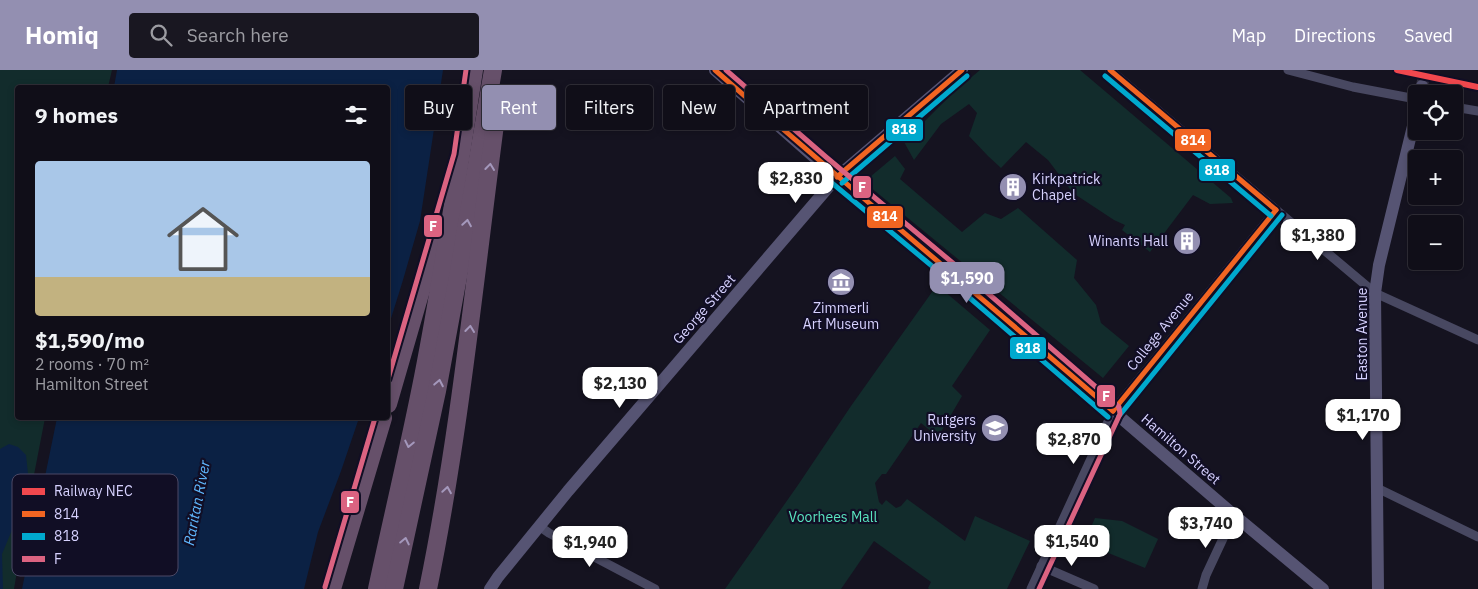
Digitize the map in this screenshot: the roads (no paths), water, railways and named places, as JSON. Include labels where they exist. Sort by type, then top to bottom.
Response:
[{"type":"highway","points":[[377,589],[426,360],[474,70]]},
{"type":"highway","points":[[394,589],[437,391],[493,70]]},
{"type":"highway","points":[[428,589],[449,477],[503,70]]},
{"type":"highway","points":[[390,397],[461,156]]},
{"type":"highway","points":[[332,589],[382,420]]},
{"type":"street","name":"Hamilton Street","points":[[715,70],[837,177],[962,281],[1323,589]]},
{"type":"street","name":"George Street","points":[[490,589],[498,576],[574,484],[837,177],[962,70]]},
{"type":"street","points":[[1110,70],[1375,293],[1478,340]]},
{"type":"street","points":[[1288,70],[1353,87],[1408,97]]},
{"type":"street","points":[[1463,108],[1478,111]]},
{"type":"street","name":"Easton Avenue","points":[[1378,589],[1375,293],[1379,265],[1410,140]]},
{"type":"street","name":"College Avenue","points":[[1031,589],[1113,410],[1276,210]]},
{"type":"street","points":[[1377,488],[1478,537]]},
{"type":"street","points":[[1202,589],[1206,575],[1234,515]]},
{"type":"street","points":[[540,526],[549,533],[655,589]]},
{"type":"street","points":[[1041,566],[1094,589]]},
{"type":"water","points":[[117,70],[443,70],[441,85],[405,85],[405,130],[434,130],[420,221],[390,322],[390,85],[114,85]]},
{"type":"water","name":"Raritan River","points":[[57,420],[358,420],[318,532],[304,589],[22,589],[25,576],[178,576],[178,474],[46,474]]},
{"type":"water","points":[[9,444],[18,447],[26,455],[28,474],[12,474],[12,530],[2,554],[3,589],[0,589],[0,449]]},
{"type":"tunnel","points":[[1422,85],[1425,70]]},
{"type":"rail line","name":"NEC","points":[[1397,70],[1478,87]]},
{"type":"place","name":"Kirkpatrick Chapel","points":[[1013,187]]},
{"type":"place","name":"Winants Hall","points":[[1187,241]]},
{"type":"place","name":"Zimmerli Art Museum","points":[[841,282]]},
{"type":"place","name":"Rutgers University","points":[[995,428]]},
{"type":"park label","name":"Voorhees Mall","points":[[833,517]]}]
